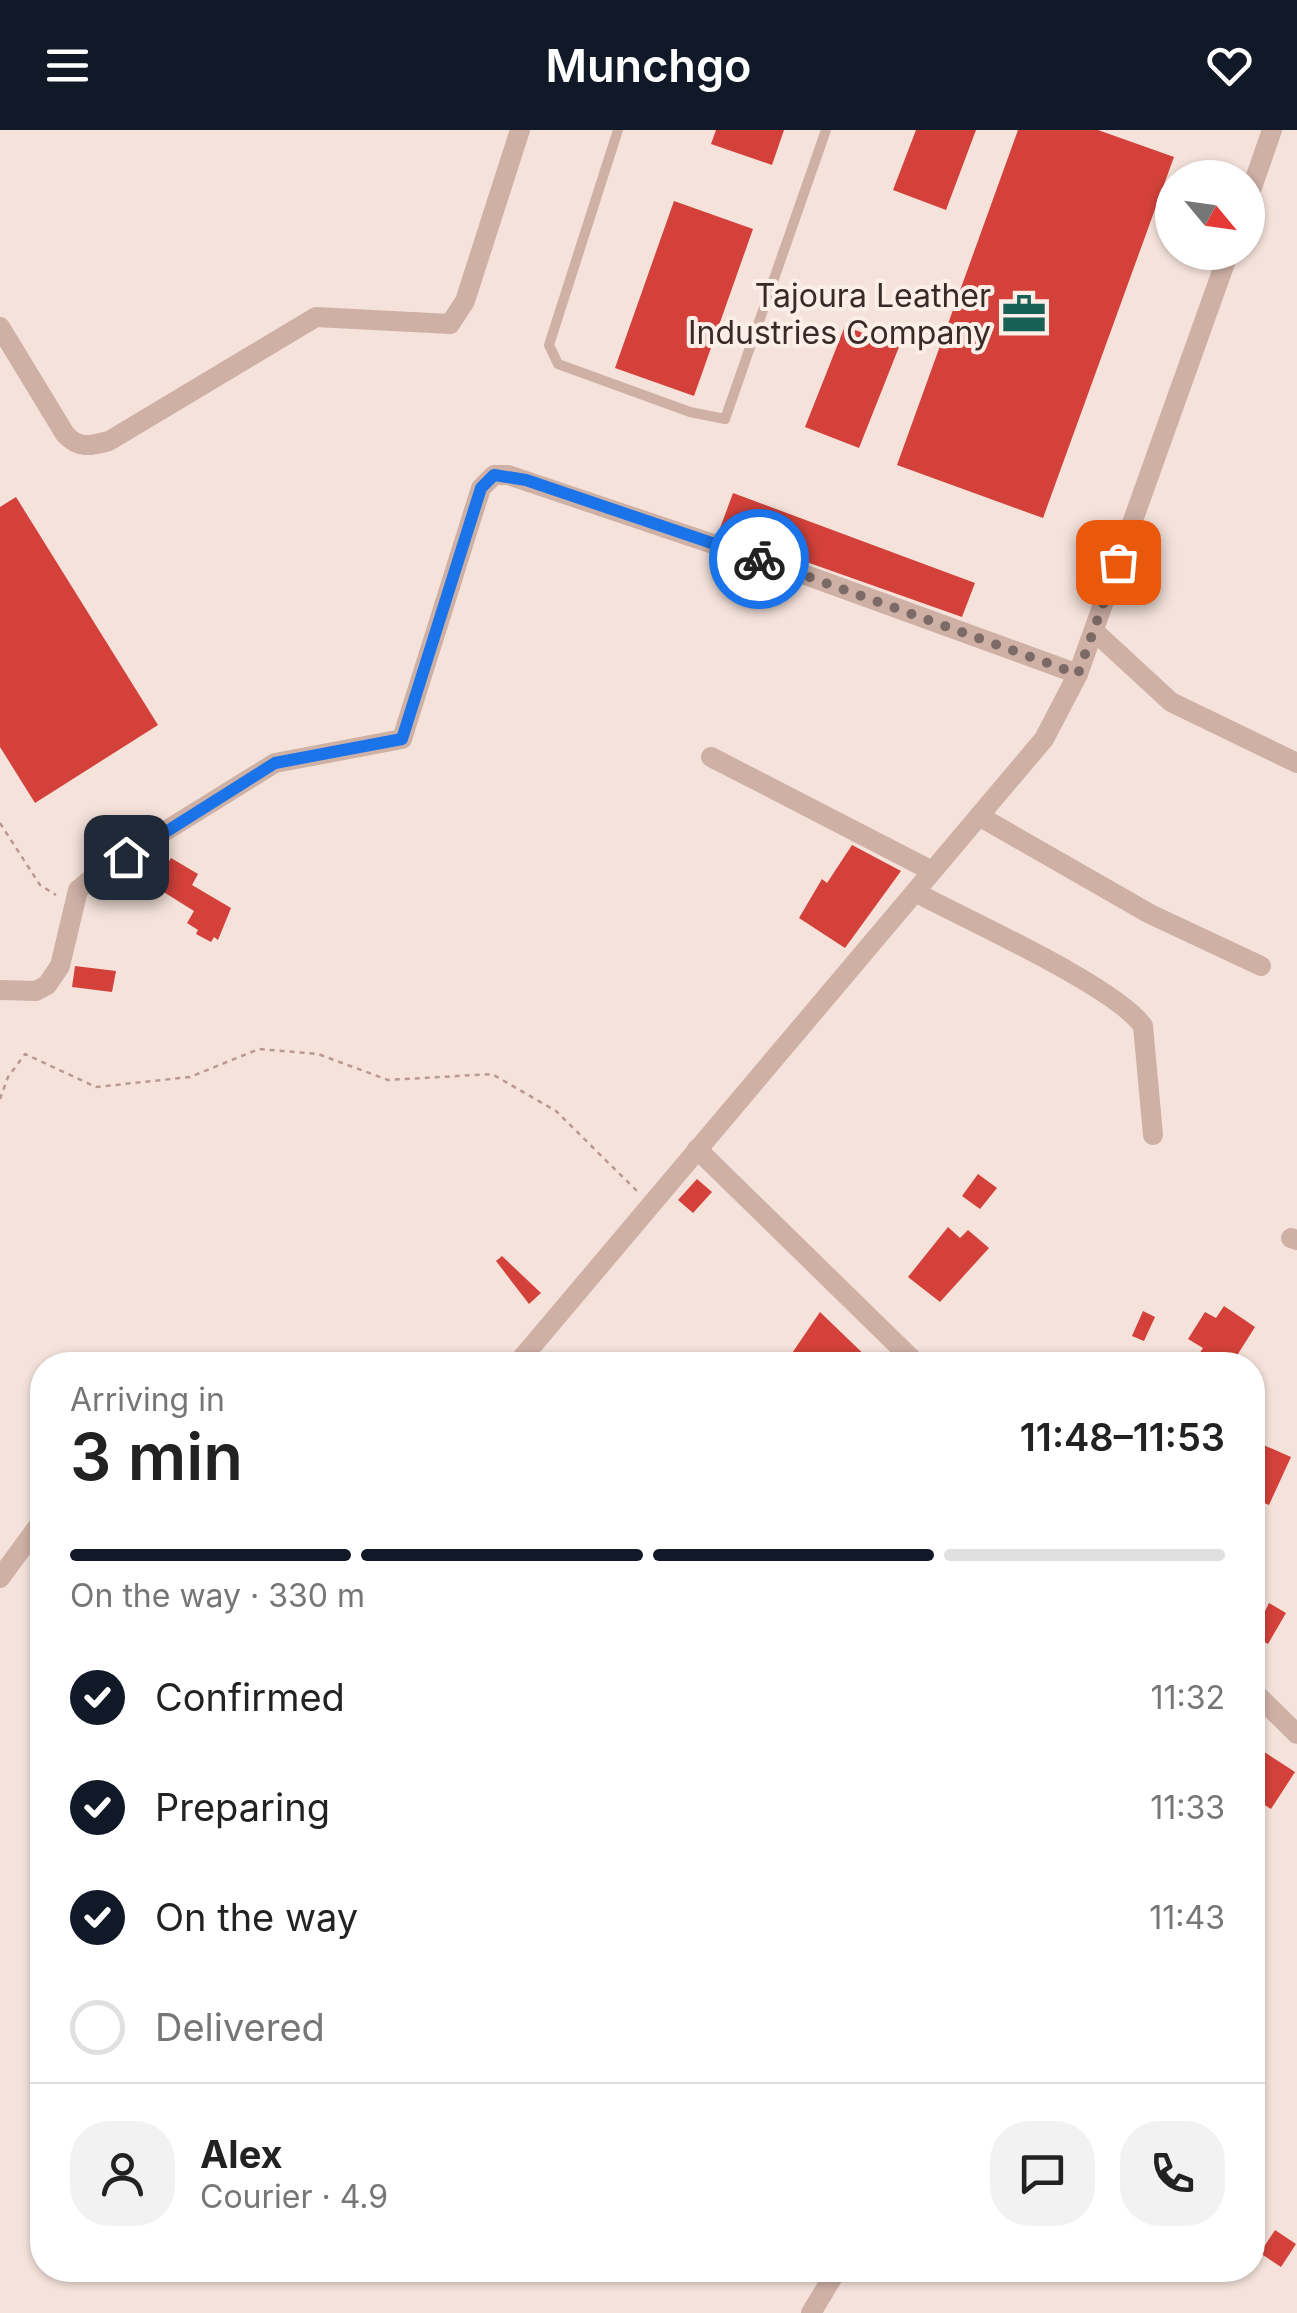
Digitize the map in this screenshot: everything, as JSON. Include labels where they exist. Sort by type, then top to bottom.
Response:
[{"type":"street","points":[[0,327],[65,434],[72,442],[92,446],[109,441],[316,318],[450,324],[465,301],[520,130]]},
{"type":"street","points":[[1262,160],[1272,130]]},
{"type":"street","points":[[527,1352],[1044,739],[1078,674],[1222,270]]},
{"type":"street","points":[[0,990],[36,991],[47,985],[60,966],[78,890],[101,871],[275,763],[402,739],[481,488],[494,475],[526,480],[796,572],[1078,674]]},
{"type":"street","points":[[1094,631],[1171,702],[1297,763]]},
{"type":"street","points":[[711,757],[932,871]]},
{"type":"street","points":[[979,816],[1150,914],[1261,966]]},
{"type":"street","points":[[915,892],[1070,974],[1135,1014],[1144,1026],[1153,1135]]},
{"type":"street","points":[[697,1149],[905,1352]]},
{"type":"street","points":[[0,1578],[30,1537]]},
{"type":"street","points":[[1265,1703],[1297,1734]]},
{"type":"street","points":[[812,2313],[830,2282]]},
{"type":"lane","points":[[618,130],[549,345],[558,364],[690,412],[725,419],[826,130]]},
{"type":"path","points":[[0,823],[40,885],[74,901]]},
{"type":"path","points":[[0,1099],[8,1077],[25,1054],[96,1087],[190,1077],[260,1049],[318,1054],[388,1080],[492,1074],[556,1110],[650,1205]]},
{"type":"path","points":[[0,1073],[8,1077]]},
{"type":"building","points":[[716,130],[784,130],[772,165],[711,144]]},
{"type":"building","points":[[916,130],[976,130],[946,210],[893,190]]},
{"type":"building","points":[[1018,130],[1098,130],[1174,157],[1155,160],[1155,209],[1043,518],[897,465]]},
{"type":"building","points":[[674,201],[753,229],[694,396],[615,368]]},
{"type":"building","points":[[845,326],[899,347],[859,448],[805,427]]},
{"type":"building","points":[[733,493],[975,583],[962,617],[719,531]]},
{"type":"building","points":[[16,497],[158,725],[35,803],[0,747],[0,507]]},
{"type":"building","points":[[852,845],[901,871],[845,948],[799,918],[822,879],[827,883]]},
{"type":"building","points":[[171,858],[198,874],[192,885],[231,908],[218,940],[214,937],[211,942],[196,934],[198,930],[187,923],[194,911],[154,886]]},
{"type":"building","points":[[75,966],[116,971],[112,992],[72,987]]},
{"type":"building","points":[[978,1174],[997,1188],[980,1209],[962,1196]]},
{"type":"building","points":[[697,1179],[712,1192],[693,1213],[678,1200]]},
{"type":"building","points":[[948,1227],[960,1238],[968,1230],[989,1248],[940,1302],[908,1277]]},
{"type":"building","points":[[502,1256],[541,1293],[529,1304],[496,1261]]},
{"type":"building","points":[[1224,1306],[1255,1327],[1239,1352],[1200,1352],[1203,1348],[1188,1339],[1205,1312],[1216,1318]]},
{"type":"building","points":[[1143,1311],[1155,1317],[1144,1341],[1132,1336]]},
{"type":"building","points":[[820,1312],[862,1352],[793,1352]]},
{"type":"building","points":[[1265,1446],[1291,1457],[1269,1505],[1265,1503]]},
{"type":"building","points":[[1269,1603],[1286,1613],[1268,1644],[1265,1642],[1265,1611]]},
{"type":"building","points":[[1265,1752],[1295,1772],[1271,1809],[1265,1805]]},
{"type":"building","points":[[1275,2230],[1296,2244],[1281,2267],[1265,2256],[1265,2245]]},
{"type":"way so far","points":[[759,559],[1078,674],[1118,562]]},
{"type":"place","name":"Tajoura Leather Industries Company","points":[[1024,314]]},
{"type":"route","points":[[126,857],[275,763],[402,739],[481,488],[494,475],[526,480],[759,559]]}]
